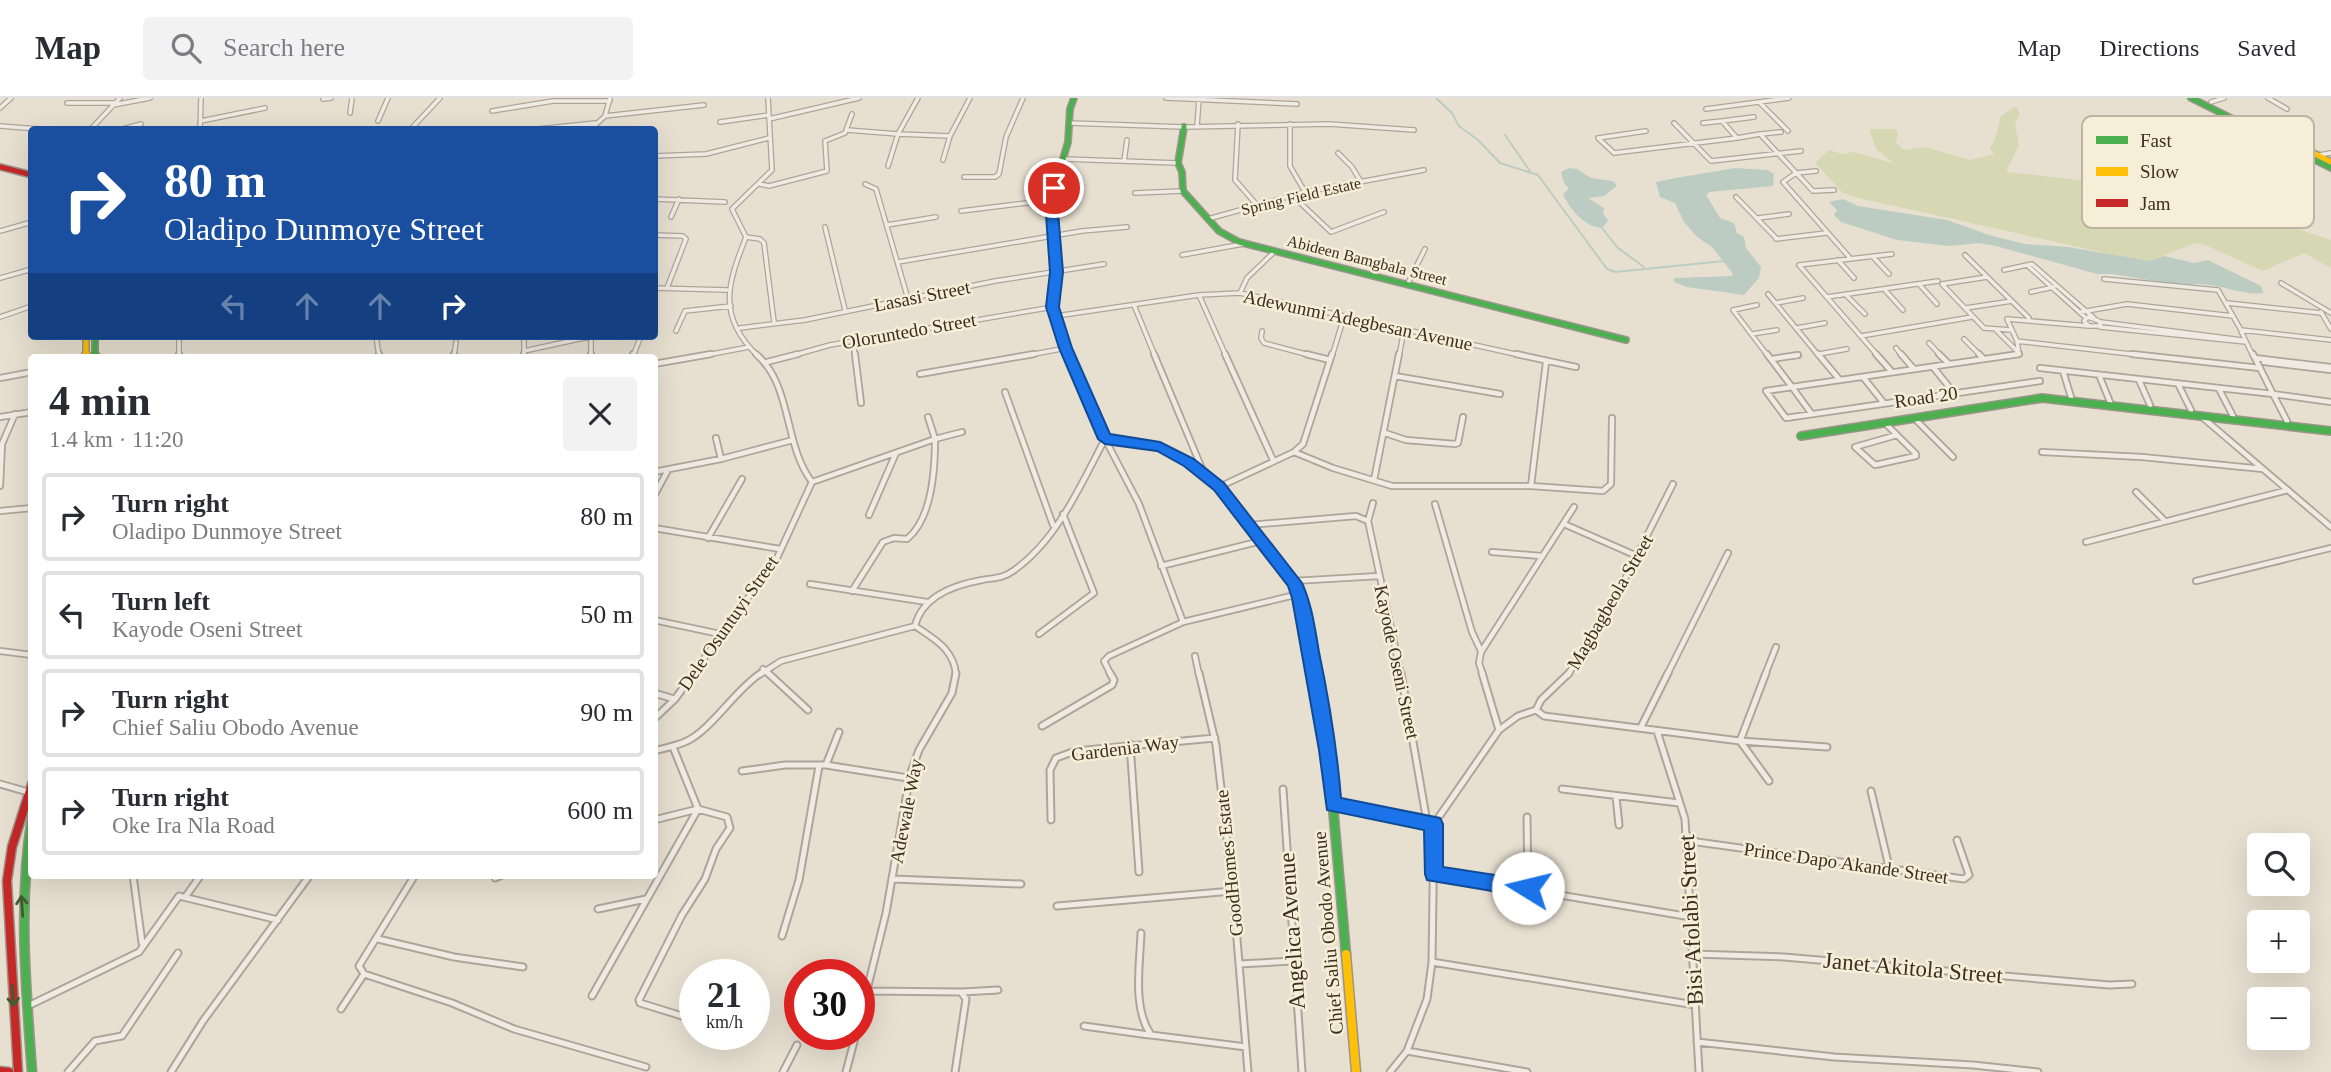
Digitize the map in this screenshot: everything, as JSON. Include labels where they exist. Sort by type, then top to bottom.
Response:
[{"type":"main road","points":[[1074,98],[1064,159],[1051,200],[1056,272],[1053,307],[1066,348],[1105,439]]},
{"type":"main road","points":[[2191,98],[2227,116]]},
{"type":"main road","points":[[2207,100],[2239,116]]},
{"type":"main road","points":[[1183,191],[1178,163],[1184,127]]},
{"type":"main road","points":[[2314,153],[2331,162]]},
{"type":"main road","points":[[2314,160],[2331,168]]},
{"type":"main road","points":[[0,169],[28,176]]},
{"type":"main road","name":"Abideen Bamgbala Street","points":[[1183,191],[1219,231],[1244,244],[1587,328],[1626,340]]},
{"type":"main road","points":[[1801,436],[2042,398],[2331,431]]},
{"type":"main road","name":"Chief Saliu Obodo Avenue","points":[[1105,439],[1160,447],[1175,453],[1205,475],[1219,487],[1293,582],[1299,594],[1328,750],[1356,1072]]},
{"type":"main road","points":[[18,1072],[4,880],[28,795]]},
{"type":"main road","points":[[28,839],[23,858],[21,895],[32,1072]]},
{"type":"main road","points":[[0,1071],[9,1072]]},
{"type":"street","points":[[0,108],[11,98]]},
{"type":"street","points":[[94,126],[120,98]]},
{"type":"street","points":[[67,103],[113,105],[150,98]]},
{"type":"street","points":[[200,126],[201,98]]},
{"type":"street","points":[[323,99],[331,98]]},
{"type":"street","points":[[350,113],[352,98]]},
{"type":"street","points":[[378,121],[388,98]]},
{"type":"street","points":[[414,126],[440,98]]},
{"type":"street","points":[[768,98],[772,170],[760,184],[736,202],[732,209],[746,237],[727,290],[749,347],[766,362],[775,375],[806,477],[811,482],[962,432]]},
{"type":"street","points":[[720,122],[769,117],[859,98]]},
{"type":"street","points":[[888,166],[898,134],[918,98]]},
{"type":"street","points":[[943,160],[950,136],[970,98]]},
{"type":"street","points":[[964,177],[995,177],[999,174],[1006,136],[1023,98]]},
{"type":"street","points":[[1166,98],[1297,104]]},
{"type":"street","points":[[1706,109],[1790,98]]},
{"type":"street","points":[[2207,100],[2224,98]]},
{"type":"street","points":[[2268,98],[2287,109]]},
{"type":"street","points":[[1197,126],[1199,99]]},
{"type":"street","points":[[492,111],[542,100],[610,100],[605,117]]},
{"type":"street","points":[[1760,103],[1788,131]]},
{"type":"street","points":[[593,126],[605,117],[704,104]]},
{"type":"street","points":[[201,121],[265,108]]},
{"type":"street","points":[[760,184],[769,186],[823,174],[828,169],[825,141],[840,136],[847,130],[852,114]]},
{"type":"street","points":[[1703,123],[1754,117]]},
{"type":"street","points":[[1721,121],[1737,138]]},
{"type":"street","points":[[567,126],[596,123]]},
{"type":"street","points":[[1068,123],[1184,127],[1290,124],[1414,130]]},
{"type":"street","points":[[1674,123],[1712,161],[1801,151]]},
{"type":"street","points":[[134,126],[141,124]]},
{"type":"street","points":[[1238,124],[1235,180],[1256,204]]},
{"type":"street","points":[[1290,124],[1290,166],[1305,192]]},
{"type":"street","points":[[0,126],[28,128]]},
{"type":"street","points":[[847,130],[950,136]]},
{"type":"street","points":[[1646,131],[1598,138],[1614,153],[1781,132]]},
{"type":"street","points":[[1760,134],[1813,191],[1834,190]]},
{"type":"street","points":[[658,156],[706,154],[769,138]]},
{"type":"street","points":[[1124,161],[1127,141]]},
{"type":"street","points":[[1338,153],[1352,167],[1361,182]]},
{"type":"street","points":[[2318,155],[2331,153]]},
{"type":"street","points":[[1064,159],[1178,163]]},
{"type":"street","name":"Spring Field Estate","points":[[1208,219],[1305,192],[1423,170]]},
{"type":"street","points":[[1816,171],[1796,173],[1783,182],[1850,258]]},
{"type":"street","points":[[865,184],[876,188],[908,299]]},
{"type":"street","points":[[1135,192],[1183,191]]},
{"type":"street","points":[[1293,195],[1331,232],[1384,212]]},
{"type":"street","points":[[1736,197],[1775,239],[1827,233]]},
{"type":"street","points":[[671,217],[679,199]]},
{"type":"street","points":[[658,200],[724,202]]},
{"type":"street","points":[[961,211],[1051,200]]},
{"type":"street","points":[[1757,218],[1789,214]]},
{"type":"street","points":[[887,225],[936,217]]},
{"type":"street","points":[[0,231],[28,223]]},
{"type":"street","points":[[825,227],[845,310]]},
{"type":"street","points":[[898,262],[1054,236],[1128,227]]},
{"type":"street","points":[[658,235],[684,236],[686,239],[667,288]]},
{"type":"street","points":[[746,237],[760,239],[764,243],[774,322]]},
{"type":"street","points":[[1182,255],[1244,244]]},
{"type":"street","points":[[1407,285],[1425,249]]},
{"type":"street","points":[[1240,293],[1247,278],[1274,252]]},
{"type":"street","points":[[1892,254],[1799,265],[1893,372]]},
{"type":"street","points":[[1965,255],[2030,319]]},
{"type":"street","points":[[1873,256],[1889,274]]},
{"type":"street","points":[[1838,260],[1854,278]]},
{"type":"street","name":"Lasasi Street","points":[[740,328],[813,318],[1020,276],[1104,264]]},
{"type":"street","points":[[2004,270],[2029,265],[2100,325]]},
{"type":"street","points":[[0,278],[28,270]]},
{"type":"street","points":[[1987,276],[1942,284],[1986,329],[2012,330]]},
{"type":"street","points":[[2104,279],[2220,290],[2287,421]]},
{"type":"street","points":[[1826,297],[1938,281]]},
{"type":"street","points":[[2281,282],[2331,313]]},
{"type":"street","points":[[1918,284],[1937,304]]},
{"type":"street","points":[[2031,292],[2056,287]]},
{"type":"street","points":[[658,288],[727,290]]},
{"type":"street","points":[[1883,289],[1903,310]]},
{"type":"street","name":"Adewunmi Adegbesan Avenue","points":[[1056,316],[1199,295],[1240,293],[1576,367]]},
{"type":"street","points":[[1768,294],[1839,380]]},
{"type":"street","points":[[1846,294],[1865,314]]},
{"type":"street","points":[[1199,295],[1273,460]]},
{"type":"street","points":[[1776,303],[1803,299]]},
{"type":"street","points":[[1965,309],[2012,301]]},
{"type":"street","points":[[2083,311],[2127,303],[2233,316]]},
{"type":"street","points":[[2227,303],[2321,313]]},
{"type":"street","points":[[2316,304],[2331,329]]},
{"type":"street","points":[[1134,305],[1205,475]]},
{"type":"street","points":[[1758,305],[1733,310],[1811,413]]},
{"type":"street","points":[[676,331],[685,311],[731,306]]},
{"type":"street","points":[[0,317],[28,307]]},
{"type":"street","name":"Oloruntedo Street","points":[[766,362],[853,341],[1053,307]]},
{"type":"street","points":[[2083,311],[2089,326]]},
{"type":"street","points":[[1219,487],[1294,452],[1303,444],[1344,317]]},
{"type":"street","points":[[1861,336],[1973,317]]},
{"type":"street","points":[[2019,354],[2017,341],[2007,318],[2100,325],[2246,342]]},
{"type":"street","points":[[2043,320],[2094,318]]},
{"type":"street","points":[[1796,328],[1825,323]]},
{"type":"street","points":[[1374,480],[1404,330]]},
{"type":"street","points":[[1752,334],[1777,330]]},
{"type":"street","points":[[1996,330],[2019,354]]},
{"type":"street","points":[[2241,330],[2331,340]]},
{"type":"street","points":[[1262,331],[1261,338],[1264,343],[1330,360]]},
{"type":"street","points":[[1964,339],[1983,359]]},
{"type":"street","points":[[524,354],[580,340]]},
{"type":"street","points":[[853,341],[861,403]]},
{"type":"street","points":[[2017,341],[2260,368]]},
{"type":"street","points":[[454,354],[456,342]]},
{"type":"street","points":[[1929,343],[1948,364]]},
{"type":"street","points":[[658,363],[749,347]]},
{"type":"street","points":[[920,374],[1066,348]]},
{"type":"street","points":[[1896,348],[1913,369]]},
{"type":"street","points":[[1818,354],[1847,349]]},
{"type":"street","points":[[1792,387],[2019,354]]},
{"type":"street","points":[[1772,359],[1797,355]]},
{"type":"street","points":[[2256,360],[2331,369]]},
{"type":"street","points":[[1531,486],[1546,361]]},
{"type":"street","points":[[1932,366],[1954,393]]},
{"type":"street","points":[[2040,368],[2331,402]]},
{"type":"street","points":[[2063,371],[2071,397]]},
{"type":"street","points":[[0,378],[28,373]]},
{"type":"street","points":[[2099,375],[2110,402]]},
{"type":"street","points":[[1395,376],[1500,394]]},
{"type":"street","points":[[1863,377],[1884,403]]},
{"type":"street","points":[[2139,379],[2150,405]]},
{"type":"street","name":"Road 20","points":[[1792,387],[1766,391],[1787,418],[2040,380]]},
{"type":"street","points":[[2177,383],[2192,410]]},
{"type":"street","points":[[2219,388],[2234,416]]},
{"type":"street","points":[[1005,392],[1053,526]]},
{"type":"street","points":[[0,416],[28,412]]},
{"type":"street","points":[[0,486],[2,444],[15,414]]},
{"type":"street","points":[[852,590],[883,542],[894,538],[907,539],[917,533],[926,506],[935,439],[928,417]]},
{"type":"street","points":[[1385,433],[1406,440],[1455,444],[1458,443],[1463,417]]},
{"type":"street","points":[[2202,417],[2331,527]]},
{"type":"street","points":[[1294,452],[1374,480],[1406,487],[1531,486],[1603,491],[1609,488],[1612,418]]},
{"type":"street","points":[[1914,418],[1953,457]]},
{"type":"street","points":[[1885,423],[1897,435],[1916,456],[1875,465],[1855,446],[1897,435]]},
{"type":"street","points":[[716,438],[721,459]]},
{"type":"street","points":[[658,471],[721,459],[793,439]]},
{"type":"street","points":[[658,750],[688,741],[720,712],[746,683],[763,670],[781,661],[915,626],[916,615],[928,602],[962,585],[998,578],[1014,571],[1033,553],[1063,514],[1105,439]]},
{"type":"street","points":[[1105,439],[1139,505],[1184,622]]},
{"type":"street","points":[[2042,452],[2142,457],[2263,469]]},
{"type":"street","points":[[869,515],[896,453]]},
{"type":"street","points":[[658,489],[668,470]]},
{"type":"street","points":[[708,538],[742,480]]},
{"type":"street","name":"Dele Osuntuyi Street","points":[[658,715],[675,699],[777,558],[811,482]]},
{"type":"street","name":"Magbagbeola Street","points":[[1536,710],[1539,702],[1573,670],[1658,520],[1674,484]]},
{"type":"street","points":[[2086,542],[2288,490]]},
{"type":"street","points":[[2136,492],[2164,520]]},
{"type":"street","name":"Kayode Oseni Street","points":[[1373,503],[1368,522],[1430,823],[1434,874],[1432,962],[1426,999],[1407,1051],[1390,1072]]},
{"type":"street","points":[[1436,504],[1472,632],[1481,652]]},
{"type":"street","points":[[1499,730],[1479,663],[1481,652],[1574,507]]},
{"type":"street","points":[[0,511],[28,508]]},
{"type":"street","points":[[1039,634],[1094,593],[1063,514]]},
{"type":"street","points":[[1248,525],[1356,516],[1368,522]]},
{"type":"street","points":[[1564,524],[1637,556]]},
{"type":"street","points":[[658,529],[780,550]]},
{"type":"street","points":[[1161,566],[1261,541]]},
{"type":"street","points":[[2196,581],[2331,548]]},
{"type":"street","points":[[1492,552],[1541,556]]},
{"type":"street","points":[[1641,727],[1728,554]]},
{"type":"street","points":[[1293,582],[1378,576]]},
{"type":"street","points":[[810,584],[928,602]]},
{"type":"street","points":[[1042,726],[1112,685],[1115,680],[1104,660],[1109,656],[1184,622],[1299,594]]},
{"type":"street","points":[[658,621],[720,634]]},
{"type":"street","name":"Adewale Way","points":[[874,959],[893,879],[908,778],[918,748],[956,688],[956,670],[950,654],[937,638],[915,626]]},
{"type":"street","points":[[1740,741],[1776,648]]},
{"type":"street","points":[[0,651],[28,654]]},
{"type":"street","name":"GoodHomes Estate","points":[[1195,656],[1215,738],[1233,891],[1248,1072]]},
{"type":"street","points":[[763,670],[808,710]]},
{"type":"street","points":[[658,694],[675,699]]},
{"type":"street","points":[[1333,804],[1430,823],[1499,730],[1518,716],[1536,710],[1544,716],[1657,731],[1740,741],[1828,747]]},
{"type":"street","name":"Bisi Afolabi Street","points":[[1657,731],[1685,819],[1699,1072]]},
{"type":"street","points":[[782,936],[799,880],[822,765],[839,732]]},
{"type":"street","name":"Gardenia Way","points":[[1051,820],[1050,770],[1056,758],[1075,751],[1130,744],[1215,738]]},
{"type":"street","points":[[1740,741],[1769,781]]},
{"type":"street","points":[[1130,744],[1139,872]]},
{"type":"street","points":[[673,747],[698,809]]},
{"type":"street","points":[[742,771],[785,765],[822,765],[908,778]]},
{"type":"street","points":[[0,784],[28,788]]},
{"type":"street","name":"Angelica Avenue","points":[[1283,789],[1302,1072]]},
{"type":"street","points":[[1562,789],[1679,803]]},
{"type":"street","points":[[1871,791],[1890,871]]},
{"type":"street","points":[[1616,797],[1619,825]]},
{"type":"street","points":[[592,996],[698,809]]},
{"type":"street","points":[[658,819],[698,809],[727,817],[730,828],[716,849],[705,879],[682,915],[639,1000],[640,1003],[679,1015]]},
{"type":"street","points":[[1527,817],[1528,888]]},
{"type":"street","name":"Prince Dapo Akande Street","points":[[1686,835],[1697,842],[1890,871],[1967,878],[1957,840]]},
{"type":"street","points":[[1434,874],[1691,917]]},
{"type":"street","points":[[134,879],[142,944]]},
{"type":"street","points":[[186,896],[198,879]]},
{"type":"street","points":[[171,1072],[203,1021],[307,879]]},
{"type":"street","points":[[413,879],[359,966],[364,974],[452,1003],[514,1029],[646,1067]]},
{"type":"street","points":[[893,879],[1021,884]]},
{"type":"street","points":[[1057,906],[1233,891]]},
{"type":"street","points":[[29,1006],[139,952],[142,944],[179,896],[278,920]]},
{"type":"street","points":[[598,909],[647,899]]},
{"type":"street","points":[[1141,933],[1141,1014],[1145,1029],[1151,1035]]},
{"type":"street","points":[[378,939],[454,957],[523,967]]},
{"type":"street","points":[[68,1072],[95,1041],[103,1037],[114,1039],[122,1036],[178,953]]},
{"type":"street","name":"Janet Akitola Street","points":[[1693,954],[1784,957],[2097,984],[2132,984]]},
{"type":"street","points":[[1239,964],[1293,961]]},
{"type":"street","points":[[1432,962],[1695,1006]]},
{"type":"street","points":[[341,1009],[364,974]]},
{"type":"street","points":[[875,990],[998,990]]},
{"type":"street","points":[[955,1072],[966,999],[961,992]]},
{"type":"street","points":[[1084,1026],[1246,1047]]},
{"type":"street","points":[[1697,1042],[1834,1057],[1973,1065],[2038,1072]]},
{"type":"street","points":[[783,1072],[794,1050]]},
{"type":"street","points":[[846,1072],[852,1050]]},
{"type":"street","points":[[1407,1051],[1527,1072]]},
{"type":"green space","points":[[2016,106],[2020,114],[2015,125],[2019,145],[2006,172],[2082,180],[2082,228],[2294,228],[2331,240],[2331,268],[2304,253],[2263,271],[2196,243],[2150,261],[2128,258],[1854,197],[1843,193],[1815,163],[1829,150],[1842,154],[1854,152],[1895,164],[1876,149],[1869,129],[1896,129],[1896,143],[1904,150],[1925,147],[1970,160],[1994,154],[1990,148],[2001,116]]},
{"type":"shaded area","points":[[1569,168],[1577,169],[1591,178],[1613,181],[1617,186],[1604,196],[1588,198],[1604,208],[1603,213],[1608,221],[1602,228],[1584,221],[1566,200],[1563,194],[1569,189],[1561,172]]},
{"type":"shaded area","points":[[1735,168],[1767,170],[1774,174],[1773,186],[1709,192],[1706,195],[1720,218],[1734,223],[1737,233],[1744,237],[1746,248],[1761,267],[1759,278],[1744,295],[1687,287],[1674,282],[1674,278],[1733,274],[1712,247],[1697,237],[1684,222],[1675,203],[1660,197],[1656,182]]},
{"type":"shaded area","points":[[1843,199],[1858,206],[1947,220],[2025,244],[2068,247],[2150,261],[2164,256],[2194,263],[2208,260],[2261,286],[2263,293],[2255,294],[2204,284],[2185,286],[2097,274],[1979,243],[1950,246],[1897,240],[1841,222],[1834,215],[1837,210],[1829,202]]},
{"type":"waterway","points":[[1436,98],[1452,113],[1459,126],[1478,140],[1500,163],[1538,175],[1607,269],[1615,272],[1724,261]]},
{"type":"waterway","points":[[1505,135],[1530,171]]},
{"type":"waterway","points":[[1602,228],[1618,248],[1644,267]]},
{"type":"traffic: fast","points":[[1074,98],[1070,109],[1068,142],[1051,200],[1056,272],[1053,307],[1066,348],[1105,439],[1160,447],[1189,462],[1219,487],[1284,569],[1299,594],[1328,750],[1346,954]]},
{"type":"traffic: fast","points":[[2191,98],[2227,116]]},
{"type":"traffic: fast","points":[[1184,127],[1178,163],[1182,172],[1183,191],[1219,231],[1239,242],[1626,340]]},
{"type":"traffic: fast","points":[[2314,160],[2331,168]]},
{"type":"traffic: fast","points":[[95,340],[95,354]]},
{"type":"traffic: fast","points":[[1801,436],[2042,398],[2331,431]]},
{"type":"traffic: fast","points":[[28,844],[23,913],[32,1072]]},
{"type":"traffic: slow","points":[[2314,153],[2331,162]]},
{"type":"traffic: slow","points":[[86,340],[86,354]]},
{"type":"traffic: slow","points":[[1346,954],[1356,1072]]},
{"type":"traffic: jam","points":[[0,167],[28,174]]},
{"type":"traffic: jam","points":[[18,1072],[7,881],[12,847],[28,797]]},
{"type":"traffic: jam","points":[[0,1071],[9,1072]]},
{"type":"route","points":[[1054,188],[1051,200],[1056,272],[1053,307],[1066,348],[1105,439],[1160,447],[1189,462],[1219,487],[1294,583],[1300,598],[1315,675],[1328,750],[1333,804],[1434,824],[1434,874],[1528,888]]}]
